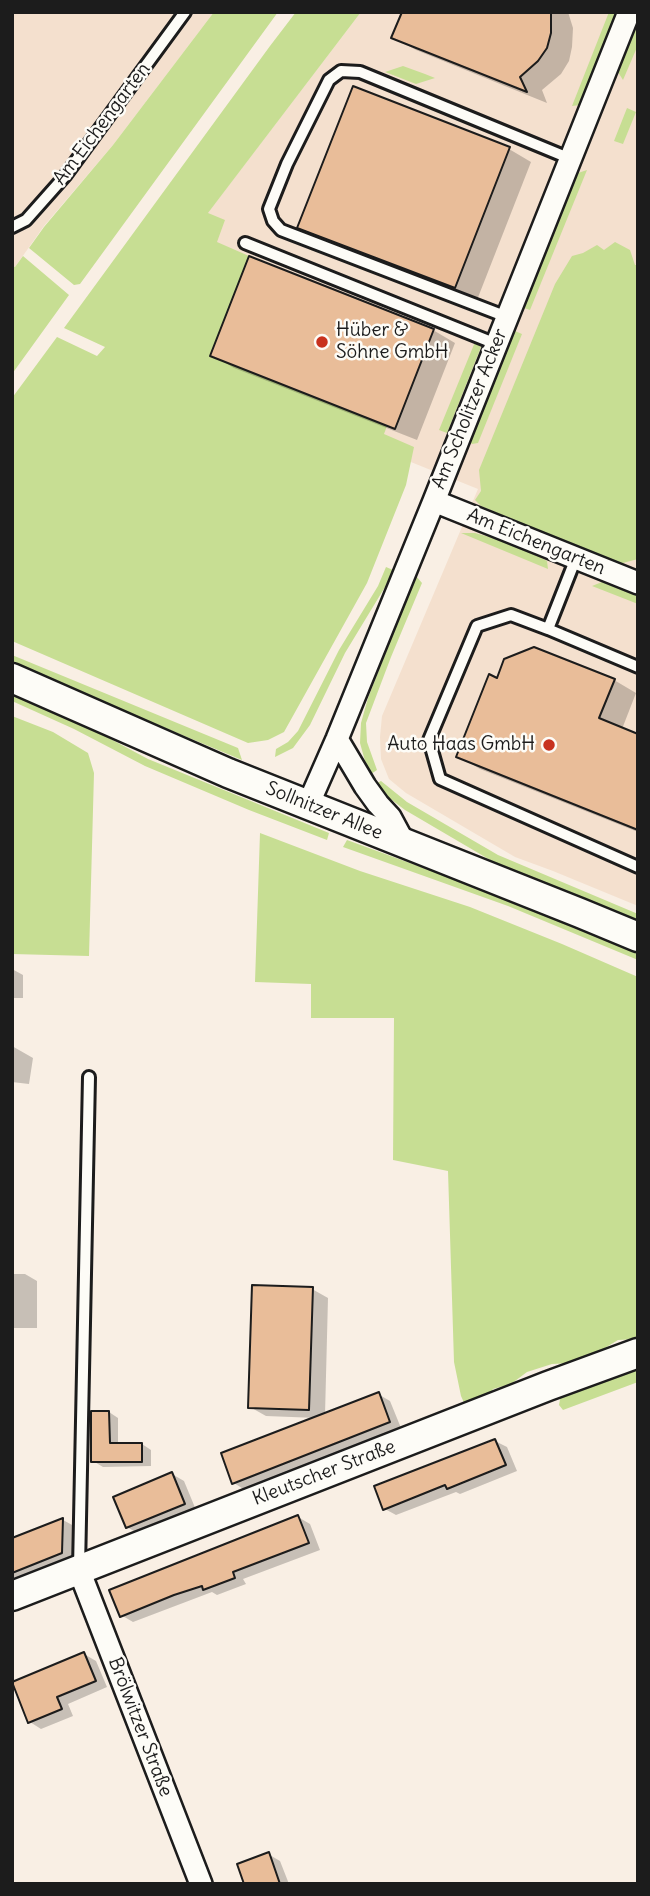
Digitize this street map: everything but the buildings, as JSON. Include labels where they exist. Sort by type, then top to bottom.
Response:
[{"type":"main road","name":"Sollnitzer Allee","points":[[12,678],[167,747],[638,937]]},
{"type":"main road","name":"Kleutscher Straße","points":[[12,1596],[638,1353]]},
{"type":"street","name":"Am Scholitzer Acker","points":[[308,805],[337,739],[629,12]]},
{"type":"street","name":"Am Eichengarten","points":[[433,501],[638,583]]},
{"type":"street","points":[[337,739],[365,786],[390,817],[404,843]]},
{"type":"street","name":"Brölwitzer Straße","points":[[79,1570],[201,1884]]},
{"type":"lane","name":"Am Eichengarten","points":[[12,227],[26,220],[65,176],[185,12]]},
{"type":"lane","points":[[507,317],[281,230],[273,221],[269,209],[287,164],[329,80],[341,71],[360,72],[570,159]]},
{"type":"lane","points":[[245,243],[496,344]]},
{"type":"lane","points":[[548,629],[576,558]]},
{"type":"lane","points":[[638,667],[511,615],[477,626],[429,740],[440,779],[638,867]]},
{"type":"lane","points":[[79,1570],[89,1077]]},
{"type":"shaded area","points":[[12,12],[214,12],[113,145],[44,226],[15,267],[12,266]]},
{"type":"shaded area","points":[[361,12],[638,12],[638,906],[515,857],[406,793],[389,779],[381,759],[382,716],[478,489],[110,341]]},
{"type":"green space","points":[[214,12],[278,12],[80,284],[74,285],[29,248],[113,145]]},
{"type":"green space","points":[[296,12],[361,12],[208,213],[225,220],[217,242],[249,256],[210,356],[387,426],[384,434],[414,447],[406,485],[367,583],[284,732],[268,740],[248,743],[12,641],[12,398],[57,337],[97,356],[105,347],[64,328]]},
{"type":"green space","points":[[609,12],[616,14],[580,105],[572,106]]},
{"type":"green space","points":[[638,23],[638,45],[623,80],[618,72]]},
{"type":"green space","points":[[403,66],[435,78],[416,84],[385,72]]},
{"type":"green space","points":[[627,108],[636,112],[623,144],[614,141]]},
{"type":"green space","points":[[587,170],[530,310],[524,308],[578,173]]},
{"type":"green space","points":[[615,242],[630,250],[635,265],[638,265],[638,559],[619,564],[481,506],[475,500],[481,491],[479,470],[555,284],[572,256],[597,245],[604,250]]},
{"type":"green space","points":[[23,256],[69,295],[12,374],[12,266],[15,267]]},
{"type":"green space","points":[[515,331],[522,334],[478,443],[472,444],[469,441]]},
{"type":"green space","points":[[475,342],[481,347],[447,433],[439,430]]},
{"type":"green space","points":[[461,533],[475,533],[493,538],[538,556],[547,561],[548,569]]},
{"type":"green space","points":[[386,567],[393,570],[385,587],[345,653],[310,725],[293,748],[275,757],[276,749],[288,742],[298,731],[339,650],[378,586]]},
{"type":"green space","points":[[416,576],[422,583],[366,723],[367,742],[377,770],[371,774],[360,743],[361,723],[368,698]]},
{"type":"green space","points":[[602,582],[638,596],[638,604],[592,586]]},
{"type":"green space","points":[[12,655],[238,748],[242,760],[12,664]]},
{"type":"green space","points":[[12,692],[75,720],[148,759],[329,833],[327,840],[145,766],[12,701]]},
{"type":"green space","points":[[12,716],[53,732],[88,753],[94,773],[89,956],[12,954]]},
{"type":"green space","points":[[381,781],[407,802],[498,855],[638,914],[638,923],[497,864],[405,810],[375,784]]},
{"type":"green space","points":[[260,833],[360,871],[470,907],[638,977],[638,1339],[618,1340],[595,1354],[572,1363],[552,1364],[527,1372],[511,1384],[493,1389],[487,1402],[466,1407],[454,1362],[448,1171],[393,1160],[394,1018],[311,1018],[311,984],[255,982]]},
{"type":"green space","points":[[347,840],[511,900],[638,952],[638,960],[508,906],[343,847]]},
{"type":"green space","points":[[638,1367],[638,1382],[563,1410],[559,1405],[561,1394]]},
{"type":"place","name":"Hüber & Söhne GmbH","points":[[322,342]]},
{"type":"place","name":"Auto Haas GmbH","points":[[549,745]]}]
